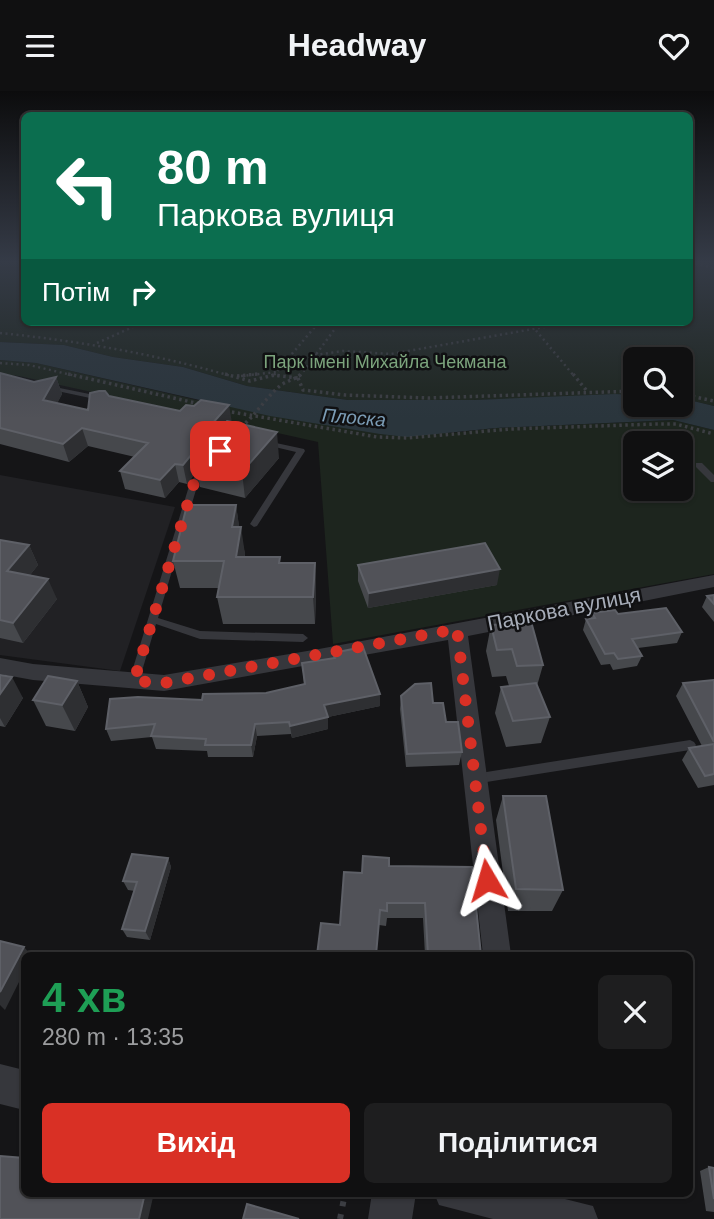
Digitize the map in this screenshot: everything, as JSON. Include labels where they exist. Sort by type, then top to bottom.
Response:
[{"type":"street","name":"Паркова вулиця","points":[[0,666],[33,672],[164,683],[714,581]]},
{"type":"street","points":[[457,629],[497,952]]},
{"type":"street","points":[[0,1084],[21,1089]]},
{"type":"street","points":[[390,1219],[393,1197]]},
{"type":"street","points":[[490,1197],[528,1201],[580,1219]]},
{"type":"lane","points":[[42,386],[109,400]]},
{"type":"lane","points":[[233,435],[300,450],[254,524]]},
{"type":"lane","points":[[134,681],[194,483],[210,464]]},
{"type":"lane","points":[[699,465],[714,480]]},
{"type":"lane","points":[[153,620],[200,635],[303,638]]},
{"type":"lane","points":[[474,779],[690,745]]},
{"type":"path","points":[[95,344],[135,326]]},
{"type":"path","points":[[275,373],[316,326]]},
{"type":"path","points":[[233,435],[255,416],[282,384],[298,378],[337,326]]},
{"type":"path","points":[[532,326],[588,391]]},
{"type":"path","points":[[315,355],[343,351],[391,354],[459,339],[554,326]]},
{"type":"path","points":[[0,333],[95,344],[191,363],[250,381],[275,373],[298,378]]},
{"type":"path","points":[[0,363],[29,365],[202,405]]},
{"type":"path","points":[[275,373],[282,384]]},
{"type":"path","points":[[298,378],[303,390],[348,398],[473,399],[623,391]]},
{"type":"path","points":[[693,397],[714,401]]},
{"type":"path","points":[[215,408],[377,437],[408,438],[511,429],[656,423],[676,424],[714,434]]},
{"type":"path","points":[[340,1219],[344,1197]]},
{"type":"shaded area","points":[[0,475],[175,507],[120,671],[0,655]]},
{"type":"green space","name":"Парк імені Михайла Чекмана","points":[[0,314],[21,314],[21,326],[693,326],[693,314],[714,314],[714,406],[693,401],[693,347],[623,347],[623,395],[474,400],[348,400],[247,386],[183,367],[113,357],[64,345],[0,342]]},
{"type":"green space","points":[[0,360],[36,363],[214,404],[451,433],[496,428],[673,420],[714,430],[714,574],[333,644],[318,442],[0,374]]},
{"type":"water","name":"Плоска","points":[[0,342],[64,345],[113,357],[183,367],[247,386],[348,400],[474,400],[623,394],[623,417],[693,417],[693,401],[714,406],[714,430],[673,420],[496,428],[407,437],[270,416],[36,363],[0,360]]},
{"type":"building","points":[[0,373],[34,382],[56,377],[43,400],[88,410],[90,393],[99,391],[105,391],[109,396],[180,411],[186,405],[194,406],[201,400],[229,405],[211,425],[215,426],[183,465],[175,464],[160,480],[120,471],[148,443],[82,428],[63,444],[0,428]]},
{"type":"building","points":[[227,421],[277,432],[242,472],[195,461]]},
{"type":"building","points":[[187,505],[236,505],[232,527],[241,527],[236,557],[280,557],[279,563],[315,563],[313,597],[217,597],[224,561],[173,561]]},
{"type":"building","points":[[0,540],[29,545],[7,571],[48,579],[13,623],[0,620]]},
{"type":"building","points":[[485,543],[500,569],[369,593],[358,565]]},
{"type":"building","points":[[714,595],[714,604],[707,596]]},
{"type":"building","points":[[666,608],[682,632],[632,639],[642,656],[618,659],[614,653],[605,654],[586,619],[595,618],[592,613],[615,610],[618,614]]},
{"type":"building","points":[[529,614],[543,665],[517,666],[512,649],[497,650],[491,625],[508,624],[505,615]]},
{"type":"building","points":[[363,647],[380,694],[324,705],[328,717],[290,726],[289,722],[255,724],[251,745],[205,745],[206,739],[151,736],[155,724],[106,729],[110,699],[138,697],[202,700],[203,694],[266,693],[305,684],[302,663],[335,658],[333,653]]},
{"type":"building","points":[[0,675],[12,677],[0,694]]},
{"type":"building","points":[[48,676],[77,681],[62,705],[33,700]]},
{"type":"building","points":[[714,680],[714,742],[683,683]]},
{"type":"building","points":[[431,683],[433,703],[443,703],[446,722],[458,722],[462,752],[407,754],[401,696],[415,684]]},
{"type":"building","points":[[536,683],[550,717],[513,721],[501,687]]},
{"type":"building","points":[[714,744],[714,774],[705,776],[689,748]]},
{"type":"building","points":[[503,796],[546,796],[563,890],[516,889]]},
{"type":"building","points":[[132,854],[168,858],[145,931],[122,929],[137,882],[123,881]]},
{"type":"building","points":[[363,856],[389,858],[389,866],[472,867],[481,952],[428,952],[425,903],[387,903],[387,911],[380,910],[376,952],[317,952],[321,923],[340,925],[344,872],[362,873]]},
{"type":"building","points":[[0,941],[24,947],[21,952],[0,992]]},
{"type":"building","points":[[0,1156],[21,1158],[21,1197],[144,1197],[139,1219],[0,1219]]},
{"type":"building","points":[[709,1167],[714,1168],[714,1199]]},
{"type":"building","points":[[247,1204],[299,1219],[243,1219]]},
{"type":"route","points":[[220,451],[194,483],[134,681],[164,683],[240,671],[457,629],[487,880]]}]
